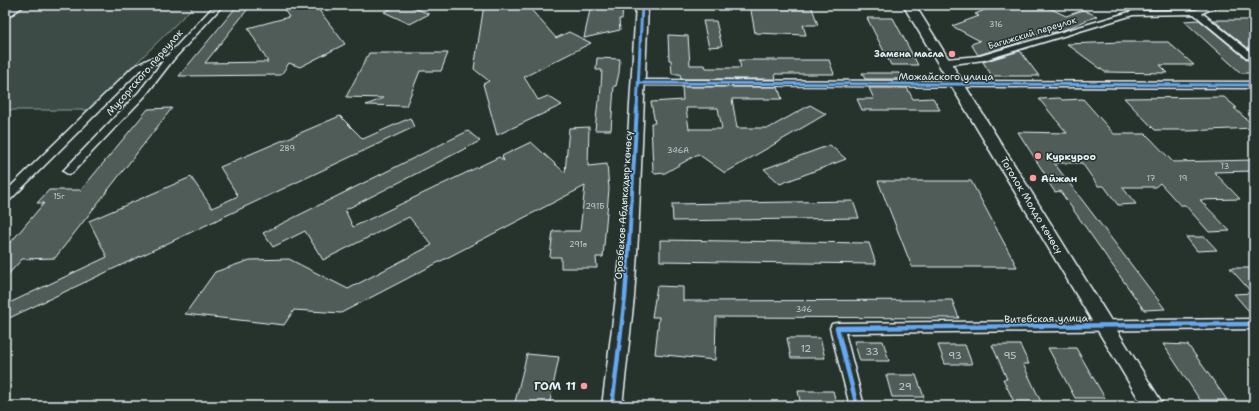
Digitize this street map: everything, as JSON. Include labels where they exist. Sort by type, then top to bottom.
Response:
[{"type":"main road","name":"Орозбеков Абдыкадыр көчөсү","points":[[612,406],[627,268],[639,83],[642,5]]},
{"type":"main road","name":"Тоголок Молдо көчөсү","points":[[909,5],[1154,406]]},
{"type":"street","points":[[5,17],[21,5]]},
{"type":"street","name":"Мусоргского переулок","points":[[68,171],[142,94],[170,58],[220,5]]},
{"type":"street","name":"Багижский переулок","points":[[945,62],[981,58],[1133,13],[1206,9],[1217,5]]},
{"type":"street","points":[[1197,9],[1254,59]]},
{"type":"street","points":[[5,198],[136,69],[152,60],[170,58]]},
{"type":"street","name":"Можайского улица","points":[[639,83],[1254,85]]},
{"type":"street","name":"Витебская улица","points":[[858,406],[837,328],[1254,324]]},
{"type":"shaded area","points":[[5,5],[195,5],[89,110],[5,110]]},
{"type":"building","points":[[238,5],[251,5],[205,63],[268,62],[248,28],[289,17],[281,5],[315,5],[345,44],[300,67],[289,63],[281,75],[179,76]]},
{"type":"building","points":[[398,5],[407,5],[429,14],[410,24],[384,12]]},
{"type":"building","points":[[484,5],[527,5],[556,38],[569,32],[591,43],[524,77],[538,100],[548,96],[562,105],[497,135],[483,84],[489,81],[474,69]]},
{"type":"building","points":[[591,5],[623,5],[622,19],[619,19],[620,30],[584,38]]},
{"type":"building","points":[[750,5],[811,5],[818,25],[803,25],[806,35],[755,33]]},
{"type":"building","points":[[997,5],[1008,9],[1013,5],[1043,5],[1066,16],[1083,10],[1097,16],[1061,31],[1052,33],[1048,30],[1015,44],[978,55],[971,44],[980,41],[952,26],[979,16],[975,14]]},
{"type":"building","points":[[867,18],[893,18],[918,65],[891,65]]},
{"type":"building","points":[[1199,20],[1250,62],[1254,63],[1254,73],[1241,73],[1184,21]]},
{"type":"building","points":[[1213,20],[1254,20],[1254,53]]},
{"type":"building","points":[[703,21],[716,21],[722,46],[709,47]]},
{"type":"building","points":[[668,35],[688,36],[690,65],[705,65],[706,68],[741,68],[739,60],[829,60],[834,74],[775,74],[776,79],[681,79],[680,74],[672,74],[671,60],[669,60]]},
{"type":"building","points":[[1168,42],[1194,65],[1160,65],[1168,73],[1105,72],[1067,44]]},
{"type":"building","points":[[1020,51],[1039,76],[992,76],[983,62]]},
{"type":"building","points":[[369,53],[448,53],[441,71],[420,71],[406,106],[366,105],[384,98],[346,97]]},
{"type":"building","points":[[597,58],[620,59],[619,73],[616,86],[614,86],[611,130],[595,130],[598,101],[600,101],[602,70],[596,70]]},
{"type":"building","points":[[862,73],[899,73],[903,79],[865,79]]},
{"type":"building","points":[[682,87],[778,87],[782,99],[732,99],[737,128],[769,128],[810,105],[826,114],[725,173],[698,154],[665,173],[655,174],[653,171],[651,123],[655,123],[651,102],[683,100]],"holes":[[[686,108],[718,108],[722,129],[689,129]]]},
{"type":"building","points":[[869,88],[907,88],[913,99],[933,98],[940,110],[862,110],[857,99],[874,99]]},
{"type":"building","points":[[1224,97],[1237,108],[1234,108],[1254,126],[1254,128],[1187,131],[1155,130],[1124,98]]},
{"type":"building","points":[[1060,98],[1062,100],[1083,99],[1114,134],[1146,134],[1173,162],[1254,160],[1254,171],[1214,172],[1240,199],[1200,200],[1230,231],[1209,232],[1185,205],[1180,205],[1160,183],[1155,187],[1122,187],[1136,204],[1118,205],[1104,186],[1098,186],[1082,163],[1054,163],[1165,309],[1144,310],[1060,191],[1055,192],[1018,132],[1067,133],[1039,99]]},
{"type":"building","points":[[172,108],[55,258],[22,259],[5,278],[5,242],[11,242],[44,203],[37,203],[49,190],[81,190],[148,109]]},
{"type":"building","points":[[340,116],[363,139],[410,118],[414,127],[5,320],[5,305],[107,257],[89,221],[191,177],[212,208],[238,196],[220,167]]},
{"type":"building","points":[[589,127],[588,166],[607,164],[609,189],[603,257],[596,257],[597,268],[561,268],[561,257],[550,257],[553,231],[580,231],[585,186],[341,313],[294,310],[284,325],[185,314],[215,272],[250,260],[289,259],[348,289],[432,245],[409,217],[323,260],[305,231],[273,247],[263,233],[468,131],[480,141],[345,210],[353,227],[499,157],[504,161],[502,156],[531,142],[565,173],[569,128]]},
{"type":"building","points":[[830,145],[846,159],[780,184],[764,169]]},
{"type":"building","points":[[878,181],[971,181],[1017,267],[912,267]]},
{"type":"building","points":[[853,201],[859,218],[673,221],[672,204]]},
{"type":"building","points":[[1186,237],[1205,237],[1217,250],[1197,251]]},
{"type":"building","points":[[660,240],[869,243],[876,264],[660,261]]},
{"type":"building","points":[[1230,268],[1254,268],[1254,317],[1234,294],[1252,293]]},
{"type":"building","points":[[657,286],[683,287],[683,301],[952,300],[959,318],[716,317],[715,360],[655,354],[659,317],[652,317]]},
{"type":"building","points":[[787,338],[820,338],[825,358],[791,358]]},
{"type":"building","points":[[854,341],[883,341],[889,361],[860,361]]},
{"type":"building","points":[[1163,344],[1188,345],[1227,400],[1200,400]]},
{"type":"building","points":[[938,345],[965,345],[972,364],[945,364]]},
{"type":"building","points":[[992,345],[1020,345],[1029,364],[1023,364],[1043,406],[1016,406],[1003,379],[1007,379]]},
{"type":"building","points":[[1048,348],[1076,348],[1105,398],[1075,398]]},
{"type":"building","points":[[527,354],[559,357],[549,406],[514,406]]},
{"type":"building","points":[[886,375],[916,375],[924,397],[892,397]]},
{"type":"building","points":[[798,391],[833,391],[837,406],[801,406]]},
{"type":"cycle path","points":[[612,406],[625,297],[630,237],[642,5]]},
{"type":"cycle path","points":[[639,83],[1254,85]]},
{"type":"cycle path","points":[[857,406],[837,328],[1254,324]]},
{"type":"place","name":"Замена масла","points":[[952,54]]},
{"type":"place","name":"Куркуроо","points":[[1038,156]]},
{"type":"place","name":"Айжан","points":[[1033,178]]},
{"type":"place","name":"ГОМ 11","points":[[584,386]]}]
